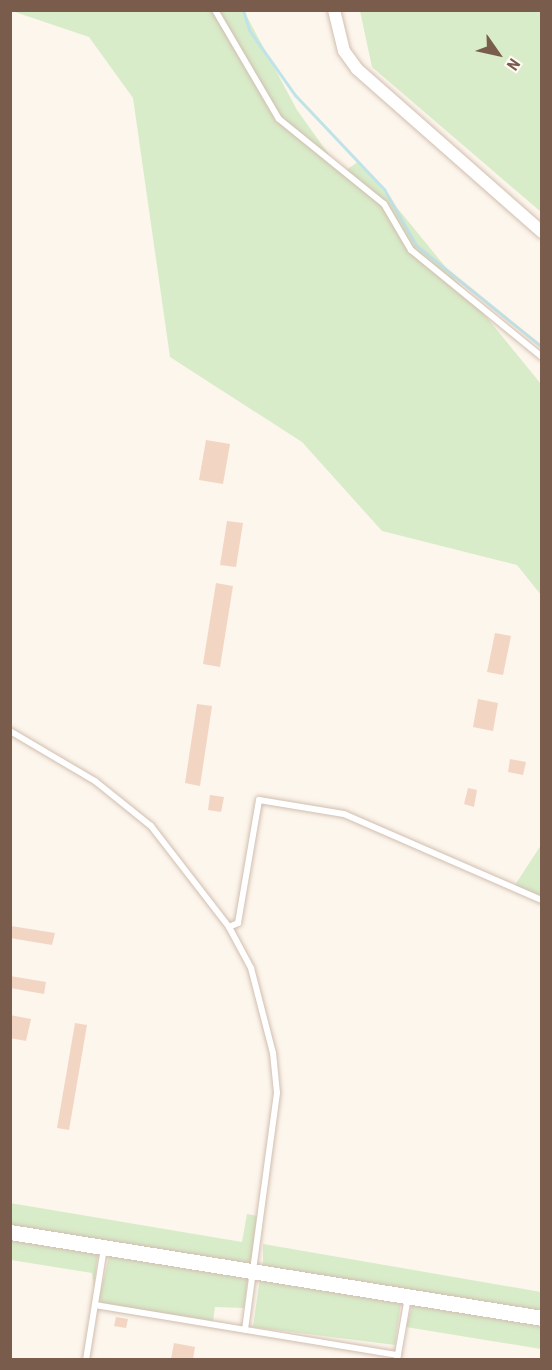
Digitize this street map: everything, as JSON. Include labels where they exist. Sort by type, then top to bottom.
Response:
[{"type":"street","points":[[333,10],[344,51],[357,69],[542,232]]},
{"type":"street","points":[[10,1232],[542,1318]]},
{"type":"lane","points":[[215,10],[279,119],[384,204],[411,250],[447,282],[542,357]]},
{"type":"lane","points":[[10,731],[95,781],[144,819],[230,927],[265,1014],[276,1094],[245,1330]]},
{"type":"lane","points":[[230,927],[238,923],[259,800],[344,814],[542,900]]},
{"type":"lane","points":[[86,1359],[104,1246]]},
{"type":"lane","points":[[95,1305],[398,1357],[408,1296]]},
{"type":"green space","points":[[12,11],[244,11],[297,110],[342,173],[359,161],[541,384],[541,595],[517,565],[382,531],[302,442],[170,357],[133,98],[89,37]]},
{"type":"green space","points":[[360,11],[541,11],[541,212],[372,67]]},
{"type":"green space","points":[[541,845],[541,896],[515,885]]},
{"type":"green space","points":[[10,1203],[242,1242],[247,1214],[257,1216],[252,1258],[248,1265],[11,1227]]},
{"type":"green space","points":[[10,1236],[98,1252],[94,1287],[92,1273],[11,1260]]},
{"type":"green space","points":[[263,1244],[541,1292],[541,1313],[263,1268]]},
{"type":"green space","points":[[110,1253],[248,1278],[244,1308],[215,1307],[213,1321],[103,1304],[99,1298]]},
{"type":"green space","points":[[260,1278],[401,1302],[395,1345],[253,1327]]},
{"type":"green space","points":[[413,1303],[541,1322],[541,1349],[406,1327]]},
{"type":"building","points":[[206,440],[230,444],[223,484],[199,480]]},
{"type":"building","points":[[227,521],[243,523],[236,567],[220,565]]},
{"type":"building","points":[[216,583],[233,586],[220,667],[203,664]]},
{"type":"building","points":[[495,633],[511,636],[503,675],[487,672]]},
{"type":"building","points":[[478,699],[498,703],[493,731],[473,727]]},
{"type":"building","points":[[197,704],[212,706],[200,786],[185,783]]},
{"type":"building","points":[[510,759],[526,762],[523,775],[508,772]]},
{"type":"building","points":[[468,788],[477,790],[474,807],[464,804]]},
{"type":"building","points":[[210,795],[224,797],[221,812],[208,810]]},
{"type":"building","points":[[11,926],[55,933],[52,945],[10,938]]},
{"type":"building","points":[[10,976],[46,982],[44,994],[10,988]]},
{"type":"building","points":[[10,1015],[31,1019],[26,1041],[10,1038]]},
{"type":"building","points":[[75,1023],[87,1025],[69,1130],[57,1128]]},
{"type":"building","points":[[116,1317],[128,1319],[126,1328],[114,1326]]},
{"type":"building","points":[[174,1343],[195,1347],[193,1359],[171,1359]]},
{"type":"waterway","points":[[243,10],[249,30],[295,95],[384,189],[416,245],[542,347]]}]
